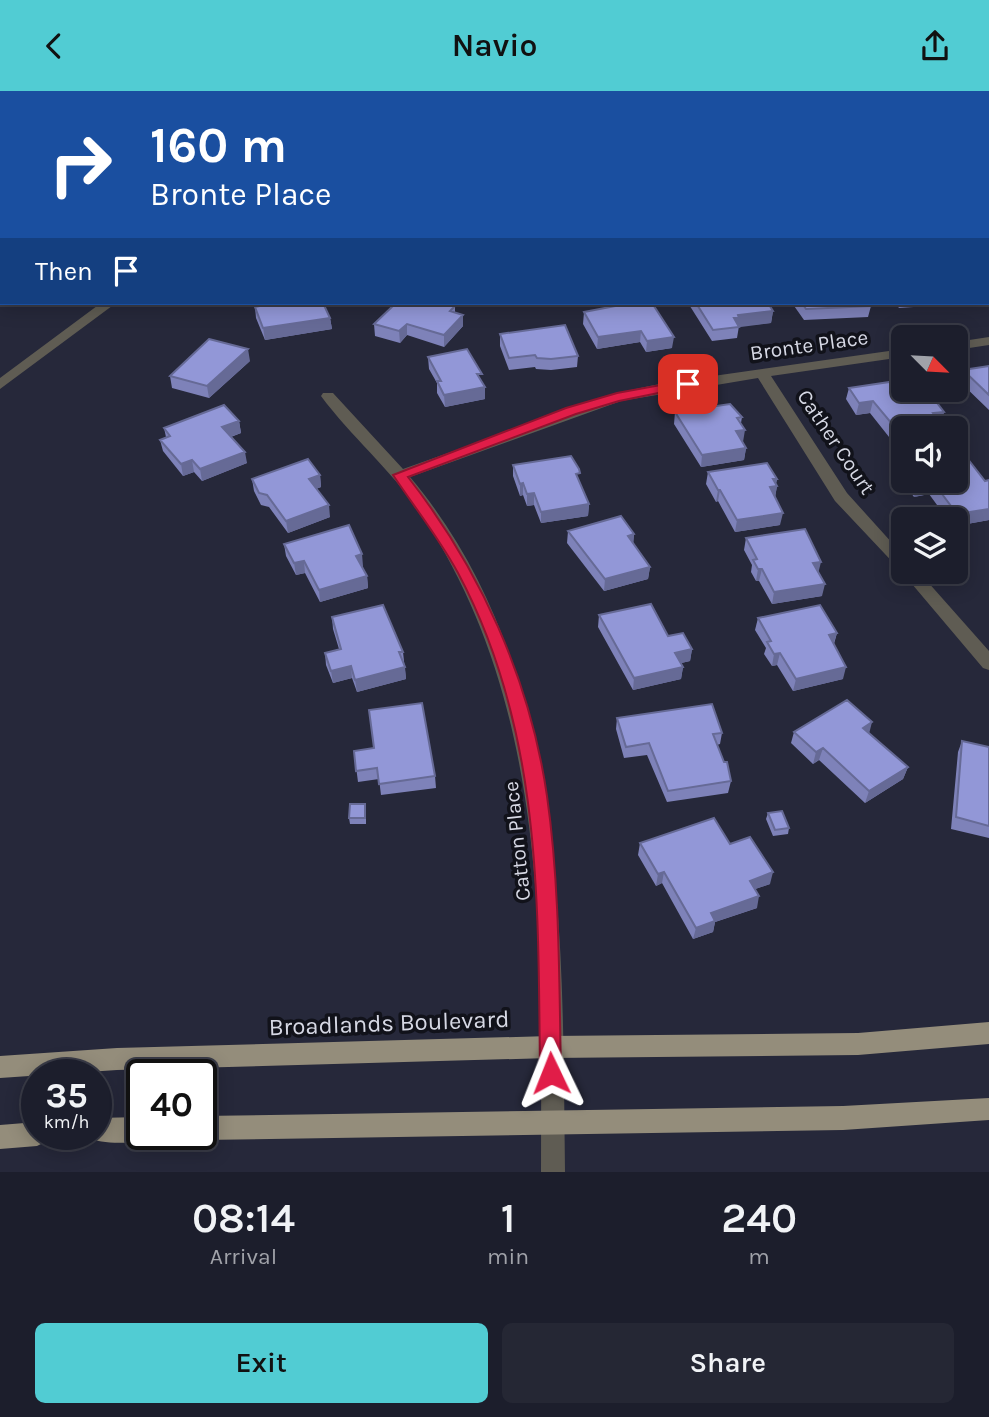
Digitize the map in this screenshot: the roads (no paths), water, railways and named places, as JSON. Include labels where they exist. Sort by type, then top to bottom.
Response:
[{"type":"main road","name":"Broadlands Boulevard","points":[[0,1067],[117,1059],[550,1047],[858,1044],[989,1033]]},
{"type":"main road","points":[[217,1128],[843,1118],[989,1108]]},
{"type":"main road","points":[[0,1137],[21,1135]]},
{"type":"street","points":[[0,385],[107,305]]},
{"type":"street","points":[[968,344],[989,341]]},
{"type":"street","name":"Bronte Place","points":[[400,475],[617,397],[891,355]]},
{"type":"street","name":"Cather Court","points":[[762,373],[841,497],[891,553]]},
{"type":"street","name":"Catton Place","points":[[328,396],[400,475],[431,516],[466,573],[496,638],[520,711],[538,794],[547,889],[553,1172]]},
{"type":"street","points":[[920,584],[989,663]]}]
